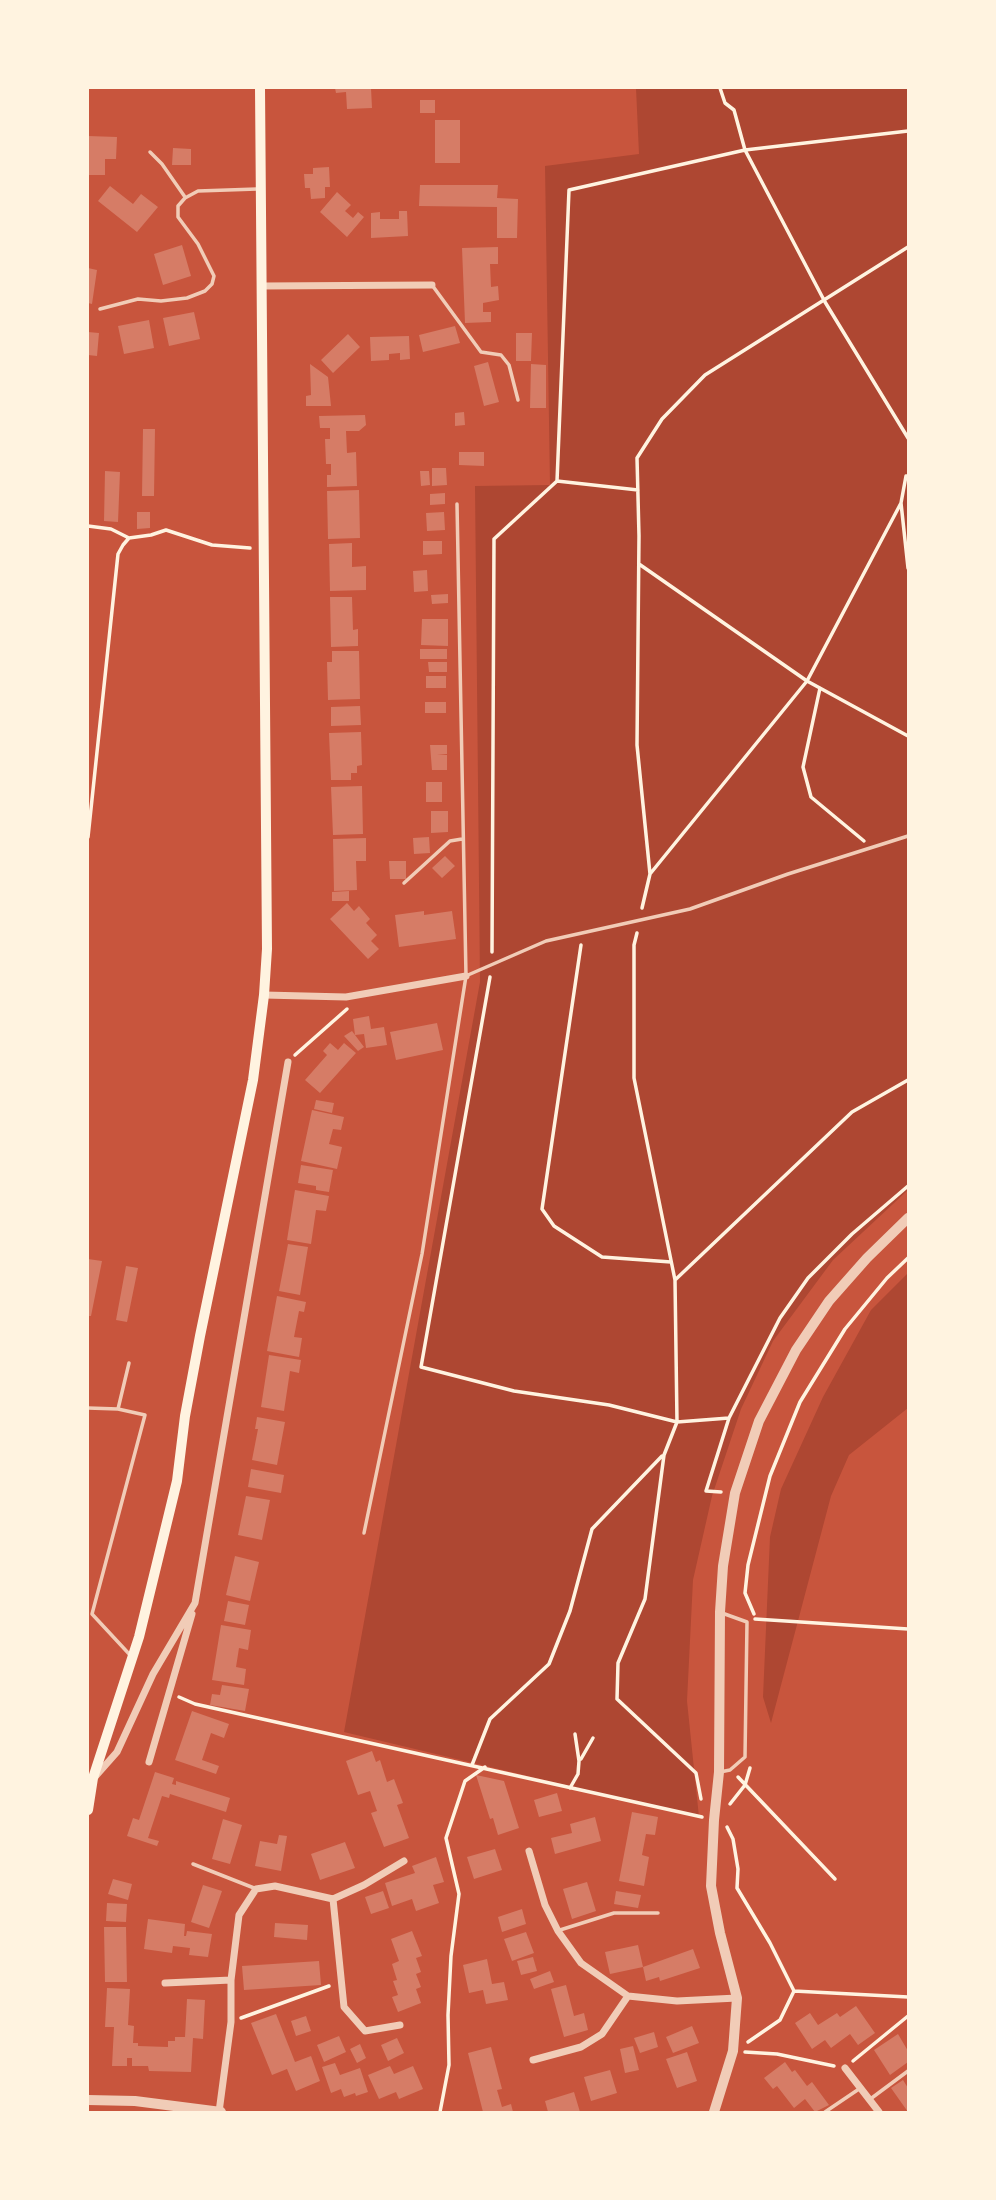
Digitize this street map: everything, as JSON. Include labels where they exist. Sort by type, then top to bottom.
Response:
[{"type":"main road","points":[[88,1810],[93,1778],[132,1658],[177,1481],[185,1416],[200,1336],[253,1080],[264,995],[267,949],[260,88]]},
{"type":"street","points":[[262,286],[432,285]]},
{"type":"street","points":[[264,995],[346,997],[466,976]]},
{"type":"street","points":[[149,1762],[195,1603],[288,1062]]},
{"type":"street","points":[[714,2112],[733,2051],[737,1998],[711,1886],[719,1772],[720,1612],[723,1566],[735,1493],[759,1421],[796,1350],[829,1301],[867,1258],[908,1218]]},
{"type":"street","points":[[93,1778],[117,1752],[153,1674],[195,1603]]},
{"type":"street","points":[[529,1851],[545,1905],[558,1931],[581,1963],[628,1996],[677,2001],[737,1998]]},
{"type":"street","points":[[88,2100],[135,2101],[220,2112],[239,1915],[256,1889],[275,1886],[333,1899],[364,1885],[404,1861]]},
{"type":"street","points":[[333,1899],[344,2007],[365,2031],[400,2025]]},
{"type":"street","points":[[164,1983],[231,1980]]},
{"type":"street","points":[[533,2060],[581,2047],[602,2034],[628,1996]]},
{"type":"street","points":[[845,2068],[879,2112]]},
{"type":"lane","points":[[150,152],[162,164],[185,198]]},
{"type":"lane","points":[[100,309],[138,299],[161,301],[187,298],[205,291],[212,284],[214,276],[198,244],[178,217],[178,206],[185,198],[198,191],[261,188]]},
{"type":"lane","points":[[432,285],[481,352],[501,355],[509,365],[517,400]]},
{"type":"lane","points":[[364,1533],[422,1254],[466,976],[457,504]]},
{"type":"lane","points":[[466,976],[534,946],[575,934],[690,909],[908,836]]},
{"type":"lane","points":[[404,883],[450,841],[463,838]]},
{"type":"lane","points":[[118,1409],[129,1363]]},
{"type":"lane","points":[[88,1408],[118,1409],[145,1415],[92,1614],[132,1658]]},
{"type":"lane","points":[[719,1772],[730,1770],[745,1757],[747,1622],[720,1612]]},
{"type":"lane","points":[[193,1864],[256,1889]]},
{"type":"lane","points":[[558,1931],[614,1913],[658,1913]]},
{"type":"lane","points":[[869,2099],[908,2071]]},
{"type":"lane","points":[[825,2112],[861,2088]]},
{"type":"path","points":[[720,88],[725,103],[734,110],[746,150],[825,302],[908,438]]},
{"type":"path","points":[[729,1418],[677,1422],[608,1405],[514,1391],[421,1367],[492,965],[494,538],[556,481],[569,190],[746,150],[908,131]]},
{"type":"path","points":[[171,1693],[195,1704],[485,1767],[702,1819],[700,1784],[696,1773],[617,1699],[618,1663],[645,1599],[664,1455],[677,1422],[675,1280],[634,1078],[634,945],[650,874],[637,745],[637,458],[662,419],[705,375],[825,302],[908,247]]},
{"type":"path","points":[[650,874],[807,681],[901,503],[908,476]]},
{"type":"path","points":[[556,481],[638,490]]},
{"type":"path","points":[[901,503],[908,568]]},
{"type":"path","points":[[88,527],[111,529],[129,538],[166,530],[212,545],[264,549]]},
{"type":"path","points":[[88,836],[118,554],[129,538]]},
{"type":"path","points":[[639,564],[807,681],[908,736]]},
{"type":"path","points":[[820,688],[803,766],[811,797],[873,849]]},
{"type":"path","points":[[575,934],[581,945],[542,1209],[554,1226],[601,1257],[671,1262]]},
{"type":"path","points":[[288,1062],[347,1009],[346,997]]},
{"type":"path","points":[[675,1280],[852,1112],[908,1080]]},
{"type":"path","points":[[735,1493],[706,1491],[729,1418],[780,1318],[808,1278],[852,1234],[908,1185]]},
{"type":"path","points":[[908,1258],[887,1278],[845,1329],[800,1402],[770,1476],[748,1565],[745,1593],[755,1619],[908,1629]]},
{"type":"path","points":[[472,1765],[490,1719],[549,1664],[570,1611],[592,1529],[664,1455]]},
{"type":"path","points":[[570,1788],[578,1774],[575,1734]]},
{"type":"path","points":[[579,1761],[593,1738]]},
{"type":"path","points":[[440,2112],[449,2066],[449,1992],[459,1894],[446,1838],[466,1781],[485,1767]]},
{"type":"path","points":[[745,1785],[835,1879]]},
{"type":"path","points":[[726,1824],[733,1839],[738,1869],[737,1888],[770,1943],[794,1991]]},
{"type":"path","points":[[230,2022],[341,1981]]},
{"type":"path","points":[[794,1991],[908,1997]]},
{"type":"path","points":[[733,2051],[780,2020],[794,1991]]},
{"type":"path","points":[[733,2051],[777,2054],[845,2068],[908,2016]]},
{"type":"shaded area","points":[[636,88],[908,88],[908,1190],[833,1260],[773,1341],[741,1409],[712,1496],[693,1580],[687,1701],[699,1817],[344,1732],[480,982],[475,486],[550,485],[545,166],[639,154]]},
{"type":"shaded area","points":[[908,1273],[908,1408],[849,1455],[831,1496],[771,1723],[763,1697],[770,1537],[781,1489],[823,1397],[871,1310]]},
{"type":"building","points":[[335,88],[371,88],[372,108],[347,109],[346,92],[336,93]]},
{"type":"building","points":[[420,100],[435,100],[435,113],[420,113]]},
{"type":"building","points":[[435,120],[460,120],[460,163],[435,163]]},
{"type":"building","points":[[88,136],[117,137],[116,159],[105,159],[105,175],[88,175]]},
{"type":"building","points":[[173,148],[191,149],[191,165],[172,165]]},
{"type":"building","points":[[329,167],[330,187],[325,187],[325,198],[311,199],[310,188],[305,188],[304,174],[313,174],[313,168]]},
{"type":"building","points":[[420,185],[498,185],[497,198],[518,199],[517,238],[497,238],[497,207],[419,206]]},
{"type":"building","points":[[110,186],[133,204],[141,194],[158,207],[137,232],[98,201]]},
{"type":"building","points":[[337,192],[351,205],[345,211],[353,218],[358,212],[364,217],[347,237],[320,212]]},
{"type":"building","points":[[399,211],[407,211],[408,236],[371,238],[371,213],[380,212],[380,219],[399,219]]},
{"type":"building","points":[[182,245],[191,276],[163,285],[154,254]]},
{"type":"building","points":[[498,247],[498,264],[490,264],[491,287],[498,286],[499,300],[483,303],[483,312],[491,312],[491,322],[465,323],[462,248]]},
{"type":"building","points":[[88,268],[97,270],[92,304],[88,303]]},
{"type":"building","points":[[194,312],[200,339],[169,346],[163,318]]},
{"type":"building","points":[[149,320],[154,348],[124,354],[118,326]]},
{"type":"building","points":[[455,326],[460,343],[423,352],[419,335]]},
{"type":"building","points":[[88,332],[99,333],[97,356],[88,355]]},
{"type":"building","points":[[516,333],[532,333],[531,361],[516,361]]},
{"type":"building","points":[[348,334],[360,347],[333,373],[321,360]]},
{"type":"building","points":[[409,336],[410,359],[400,360],[400,353],[389,354],[389,360],[371,361],[370,337]]},
{"type":"building","points":[[488,362],[499,402],[484,406],[474,366]]},
{"type":"building","points":[[310,364],[328,377],[331,406],[306,406],[306,396],[311,395]]},
{"type":"building","points":[[531,364],[546,365],[546,408],[530,408]]},
{"type":"building","points":[[464,412],[465,425],[455,426],[455,413]]},
{"type":"building","points":[[365,415],[366,425],[359,431],[346,431],[347,453],[356,452],[357,486],[327,487],[331,464],[326,464],[325,439],[330,439],[330,428],[320,428],[319,416]]},
{"type":"building","points":[[143,429],[155,429],[154,496],[142,496]]},
{"type":"building","points":[[459,452],[484,452],[484,466],[459,465]]},
{"type":"building","points":[[432,468],[446,468],[447,485],[432,486]]},
{"type":"building","points":[[105,471],[120,472],[118,522],[104,521]]},
{"type":"building","points":[[420,471],[429,471],[430,485],[421,486]]},
{"type":"building","points":[[359,490],[360,538],[328,539],[327,491]]},
{"type":"building","points":[[445,493],[445,504],[430,505],[430,494]]},
{"type":"building","points":[[137,512],[150,512],[150,528],[137,529]]},
{"type":"building","points":[[444,512],[445,530],[427,531],[426,513]]},
{"type":"building","points":[[423,541],[442,541],[442,554],[423,555]]},
{"type":"building","points":[[352,543],[352,567],[366,566],[366,590],[330,591],[329,544]]},
{"type":"building","points":[[427,570],[428,591],[414,592],[413,571]]},
{"type":"building","points":[[448,594],[448,603],[432,604],[431,595]]},
{"type":"building","points":[[330,597],[352,597],[353,630],[358,629],[358,646],[331,647]]},
{"type":"building","points":[[422,619],[448,619],[448,646],[421,645]]},
{"type":"building","points":[[420,649],[447,649],[447,659],[420,659]]},
{"type":"building","points":[[332,651],[359,651],[360,699],[328,700],[327,662],[332,662]]},
{"type":"building","points":[[428,662],[447,662],[447,672],[429,672]]},
{"type":"building","points":[[426,676],[446,676],[446,688],[426,688]]},
{"type":"building","points":[[425,702],[446,702],[446,713],[425,713]]},
{"type":"building","points":[[360,706],[361,725],[331,726],[331,707]]},
{"type":"building","points":[[361,732],[362,765],[357,766],[357,773],[351,773],[351,780],[331,780],[329,733]]},
{"type":"building","points":[[430,745],[447,745],[447,754],[437,755],[447,755],[447,770],[432,770]]},
{"type":"building","points":[[426,782],[442,782],[442,802],[426,802]]},
{"type":"building","points":[[362,786],[363,834],[333,835],[331,787]]},
{"type":"building","points":[[431,811],[448,811],[448,832],[431,833]]},
{"type":"building","points":[[429,837],[430,853],[414,854],[413,838]]},
{"type":"building","points":[[366,838],[366,861],[356,861],[357,890],[334,891],[333,839]]},
{"type":"building","points":[[445,856],[455,866],[442,878],[432,868]]},
{"type":"building","points":[[389,861],[406,861],[406,879],[390,879]]},
{"type":"building","points":[[349,891],[349,901],[332,901],[332,892]]},
{"type":"building","points":[[347,903],[354,911],[359,906],[370,919],[366,923],[377,935],[371,941],[379,949],[368,959],[330,919]]},
{"type":"building","points":[[424,911],[424,915],[452,911],[456,939],[399,947],[395,915]]},
{"type":"building","points":[[369,1016],[371,1029],[384,1027],[387,1045],[366,1048],[364,1034],[355,1035],[353,1019]]},
{"type":"building","points":[[437,1023],[443,1050],[396,1060],[390,1032]]},
{"type":"building","points":[[352,1031],[364,1047],[358,1051],[344,1036]]},
{"type":"building","points":[[330,1043],[338,1050],[344,1043],[356,1053],[320,1093],[305,1080],[327,1055],[323,1051]]},
{"type":"building","points":[[316,1100],[334,1103],[332,1113],[314,1109]]},
{"type":"building","points":[[312,1110],[344,1117],[341,1130],[333,1129],[329,1144],[342,1147],[337,1169],[301,1161]]},
{"type":"building","points":[[301,1165],[333,1170],[329,1192],[316,1190],[316,1186],[298,1183]]},
{"type":"building","points":[[295,1190],[329,1196],[326,1211],[316,1210],[311,1244],[287,1240]]},
{"type":"building","points":[[288,1244],[308,1247],[300,1295],[279,1291]]},
{"type":"building","points":[[88,1259],[102,1261],[91,1316],[88,1316]]},
{"type":"building","points":[[126,1266],[138,1268],[127,1322],[116,1320]]},
{"type":"building","points":[[277,1296],[306,1302],[304,1312],[299,1311],[294,1337],[302,1338],[299,1357],[267,1351]]},
{"type":"building","points":[[269,1355],[301,1360],[299,1373],[290,1371],[284,1411],[261,1407]]},
{"type":"building","points":[[257,1417],[285,1422],[277,1465],[252,1460],[258,1429],[255,1429]]},
{"type":"building","points":[[251,1469],[284,1475],[281,1493],[248,1487]]},
{"type":"building","points":[[246,1496],[270,1500],[262,1540],[238,1535]]},
{"type":"building","points":[[235,1556],[259,1562],[250,1601],[226,1595]]},
{"type":"building","points":[[228,1601],[249,1605],[245,1625],[224,1621]]},
{"type":"building","points":[[221,1625],[251,1630],[248,1650],[239,1648],[236,1667],[246,1669],[244,1685],[212,1680]]},
{"type":"building","points":[[222,1685],[249,1689],[245,1711],[210,1705],[212,1694],[220,1695]]},
{"type":"building","points":[[192,1711],[229,1724],[224,1738],[211,1733],[202,1760],[219,1766],[216,1774],[175,1760]]},
{"type":"building","points":[[372,1751],[376,1762],[380,1760],[387,1782],[394,1779],[403,1803],[397,1805],[409,1838],[384,1847],[371,1813],[377,1811],[370,1791],[358,1795],[346,1761]]},
{"type":"building","points":[[155,1772],[174,1778],[172,1784],[176,1785],[176,1781],[230,1798],[226,1812],[170,1794],[169,1798],[162,1796],[148,1838],[159,1841],[157,1846],[127,1836],[133,1818],[139,1820]]},
{"type":"building","points":[[476,1775],[504,1781],[519,1828],[498,1835]]},
{"type":"building","points":[[557,1793],[562,1811],[539,1817],[534,1800]]},
{"type":"building","points":[[632,1812],[658,1817],[655,1835],[646,1834],[642,1855],[649,1857],[644,1886],[619,1881]]},
{"type":"building","points":[[595,1817],[601,1841],[555,1854],[551,1838],[572,1833],[570,1824]]},
{"type":"building","points":[[223,1819],[242,1825],[230,1864],[212,1859]]},
{"type":"building","points":[[279,1835],[287,1836],[281,1871],[255,1866],[260,1841],[277,1844]]},
{"type":"building","points":[[345,1842],[355,1868],[320,1880],[311,1854]]},
{"type":"building","points":[[495,1849],[502,1870],[474,1879],[467,1857]]},
{"type":"building","points":[[436,1857],[444,1882],[433,1885],[439,1903],[416,1911],[412,1899],[392,1906],[385,1883],[415,1873],[412,1866]]},
{"type":"building","points":[[113,1879],[132,1884],[128,1900],[108,1894]]},
{"type":"building","points":[[587,1882],[596,1911],[572,1919],[563,1889]]},
{"type":"building","points":[[203,1885],[222,1891],[209,1928],[191,1922]]},
{"type":"building","points":[[383,1891],[389,1908],[371,1914],[365,1897]]},
{"type":"building","points":[[616,1891],[641,1895],[638,1908],[614,1904]]},
{"type":"building","points":[[107,1903],[127,1904],[126,1922],[106,1921]]},
{"type":"building","points":[[522,1909],[526,1924],[502,1932],[498,1917]]},
{"type":"building","points":[[148,1919],[185,1924],[184,1936],[187,1931],[212,1934],[208,1957],[189,1955],[190,1948],[173,1946],[172,1953],[144,1949]]},
{"type":"building","points":[[275,1923],[308,1925],[307,1940],[274,1937]]},
{"type":"building","points":[[104,1927],[126,1927],[127,1982],[105,1982]]},
{"type":"building","points":[[412,1931],[422,1956],[416,1958],[421,1972],[416,1974],[421,1987],[416,1989],[421,2003],[398,2012],[392,1997],[398,1995],[393,1981],[397,1980],[392,1964],[399,1961],[391,1939]]},
{"type":"building","points":[[526,1932],[534,1953],[512,1961],[504,1939]]},
{"type":"building","points":[[638,1945],[643,1967],[610,1974],[605,1952]]},
{"type":"building","points":[[693,1949],[700,1968],[660,1981],[659,1977],[646,1981],[643,1967]]},
{"type":"building","points":[[533,1957],[537,1971],[521,1975],[517,1961]]},
{"type":"building","points":[[487,1959],[492,1984],[504,1982],[508,2000],[486,2004],[483,1990],[469,1993],[463,1965]]},
{"type":"building","points":[[319,1961],[321,1985],[244,1990],[242,1966]]},
{"type":"building","points":[[550,1971],[554,1982],[534,1989],[530,1979]]},
{"type":"building","points":[[566,1985],[574,2016],[584,2013],[588,2030],[564,2037],[551,1989]]},
{"type":"building","points":[[107,1988],[130,1989],[128,2025],[134,2026],[133,2043],[138,2043],[138,2046],[168,2047],[168,2041],[175,2041],[175,2037],[185,2037],[187,1999],[205,2000],[203,2039],[193,2038],[191,2072],[149,2071],[148,2066],[132,2066],[132,2058],[127,2058],[127,2066],[112,2066],[114,2027],[105,2027]]},
{"type":"building","points":[[856,2006],[875,2033],[858,2045],[850,2034],[831,2048],[825,2040],[812,2049],[795,2023],[810,2013],[818,2025],[837,2013],[840,2017]]},
{"type":"building","points":[[276,2014],[295,2062],[311,2056],[320,2081],[296,2091],[287,2069],[272,2075],[251,2023]]},
{"type":"building","points":[[306,2016],[311,2031],[296,2036],[291,2021]]},
{"type":"building","points":[[692,2026],[699,2043],[673,2053],[666,2037]]},
{"type":"building","points":[[654,2032],[658,2047],[640,2053],[634,2038]]},
{"type":"building","points":[[898,2034],[908,2051],[908,2062],[890,2075],[874,2050]]},
{"type":"building","points":[[339,2036],[346,2052],[324,2062],[317,2045]]},
{"type":"building","points":[[397,2038],[404,2053],[388,2061],[381,2045]]},
{"type":"building","points":[[360,2044],[366,2058],[357,2063],[350,2049]]},
{"type":"building","points":[[633,2046],[639,2070],[625,2073],[620,2049]]},
{"type":"building","points":[[491,2047],[502,2089],[497,2090],[502,2107],[511,2104],[513,2112],[483,2112],[468,2053]]},
{"type":"building","points":[[687,2052],[697,2081],[677,2088],[666,2059]]},
{"type":"building","points":[[785,2062],[807,2086],[812,2082],[829,2105],[815,2112],[805,2099],[794,2108],[777,2086],[773,2089],[764,2078]]},
{"type":"building","points":[[335,2063],[340,2075],[360,2068],[368,2092],[344,2097],[341,2089],[331,2093],[322,2067]]},
{"type":"building","points":[[390,2066],[394,2074],[413,2066],[423,2089],[399,2099],[396,2092],[379,2099],[368,2075]]},
{"type":"building","points":[[610,2070],[617,2093],[591,2101],[584,2077]]},
{"type":"building","points":[[903,2080],[908,2088],[908,2112],[891,2088]]},
{"type":"building","points":[[574,2092],[580,2112],[548,2112],[545,2101]]}]
